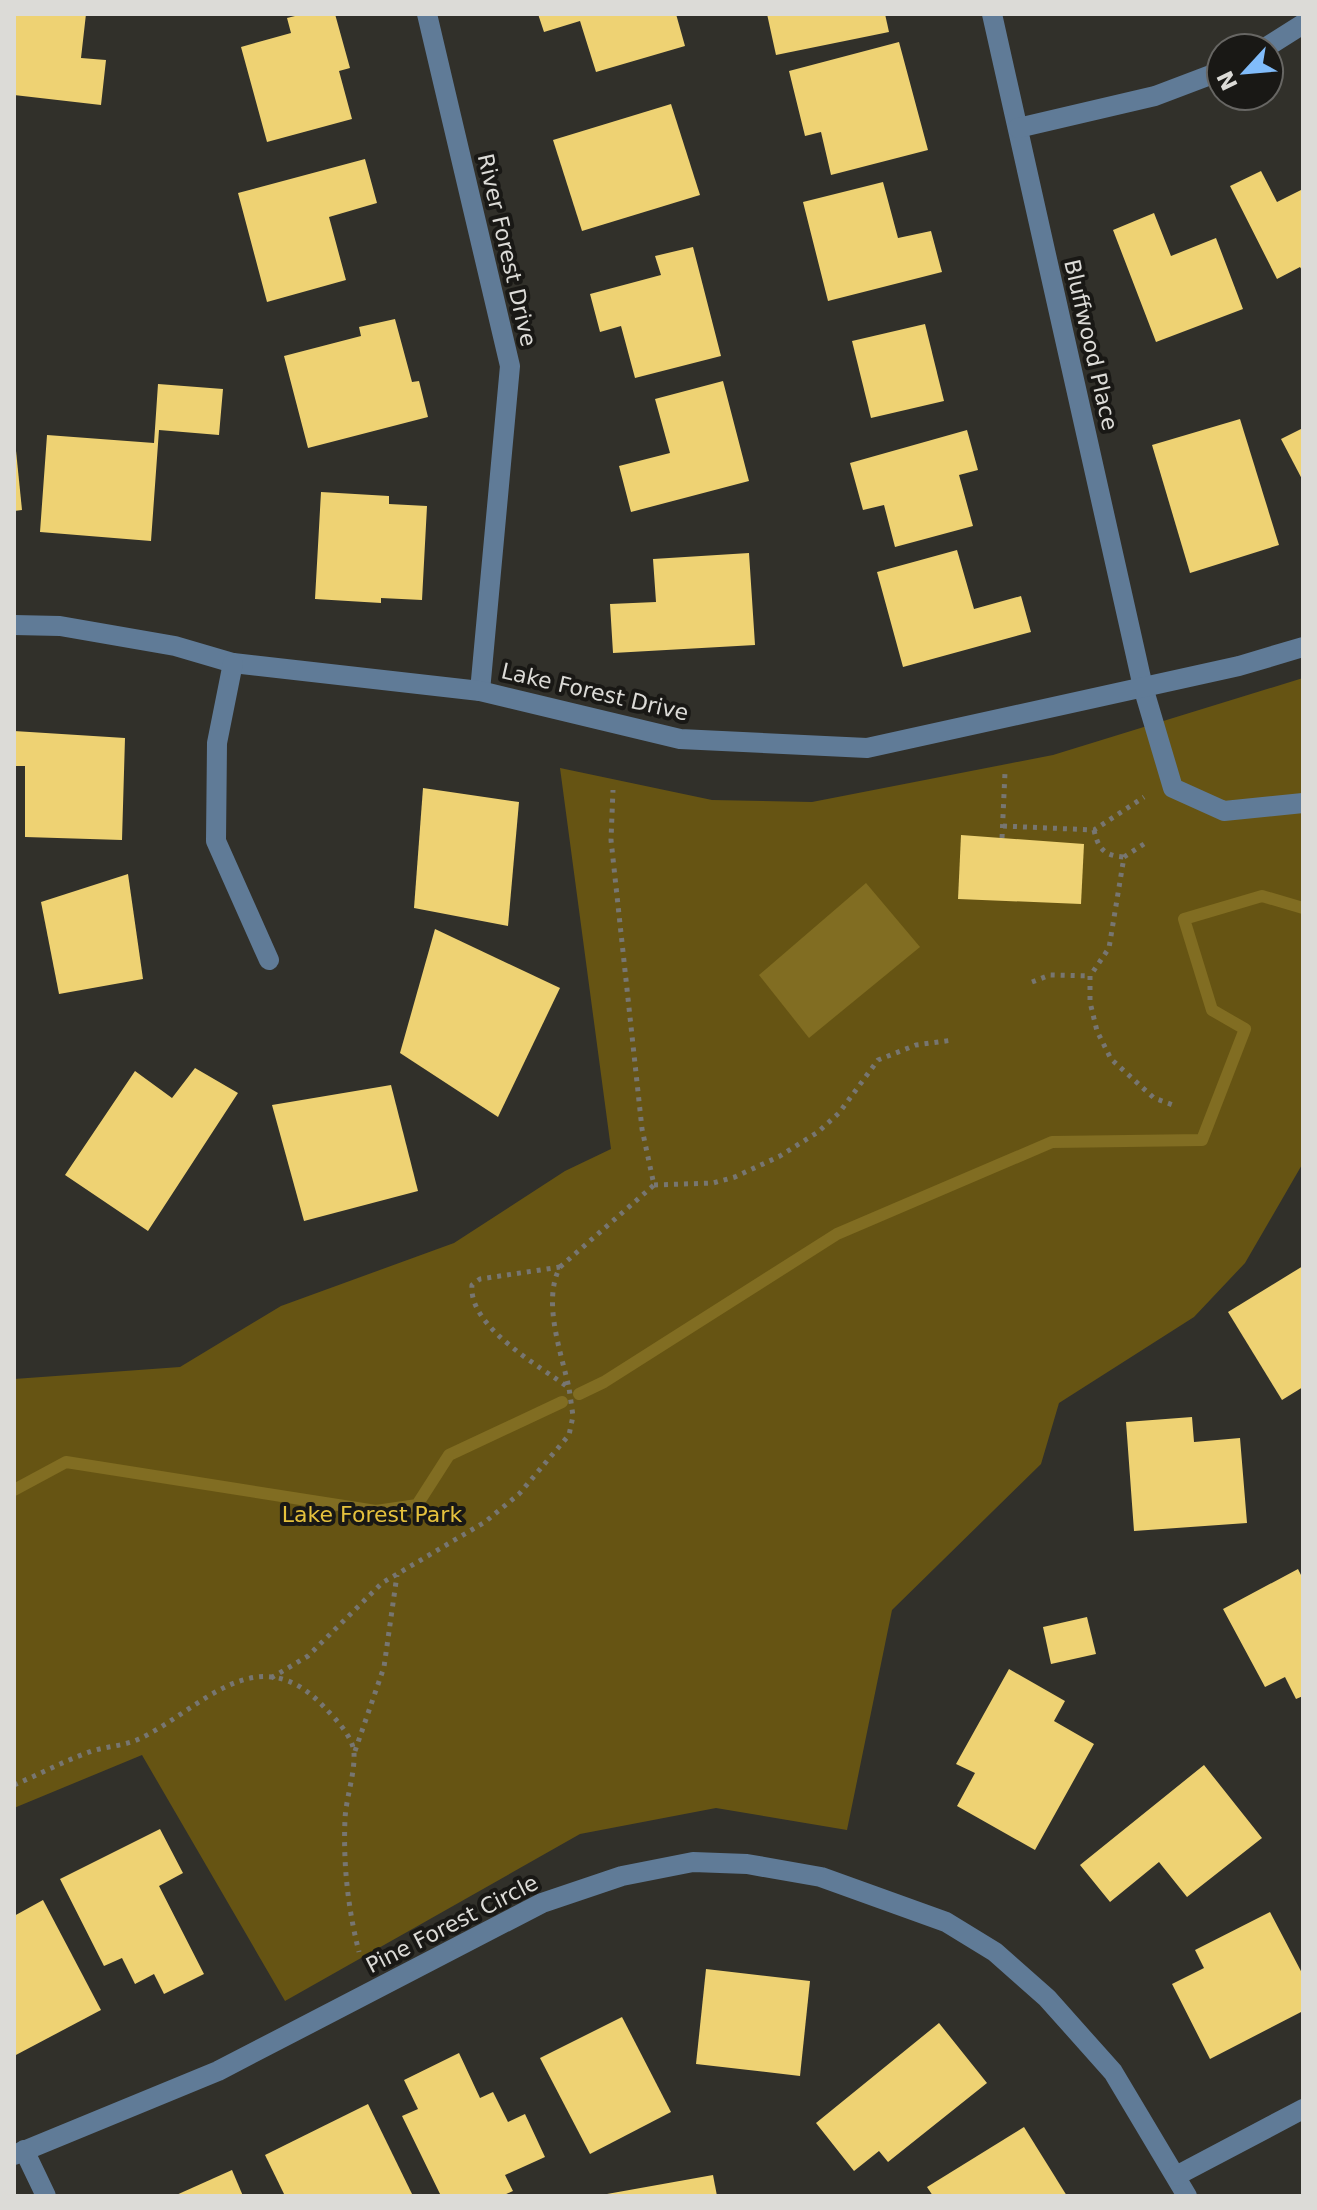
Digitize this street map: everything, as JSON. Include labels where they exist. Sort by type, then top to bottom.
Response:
[{"type":"street","name":"River Forest Drive","points":[[427,14],[510,366],[480,691]]},
{"type":"street","name":"Bluffwood Place","points":[[992,14],[1143,687],[1173,788],[1224,811],[1303,803]]},
{"type":"street","points":[[1285,35],[1303,24]]},
{"type":"street","points":[[1018,128],[1155,96],[1205,77]]},
{"type":"street","name":"Lake Forest Drive","points":[[14,625],[60,626],[161,643],[233,663],[480,691],[680,739],[867,748],[1143,687],[1303,647]]},
{"type":"street","points":[[233,663],[217,743],[216,841],[269,960]]},
{"type":"street","name":"Pine Forest Circle","points":[[19,2152],[218,2071],[542,1903],[622,1876],[693,1862],[747,1864],[821,1877],[946,1922],[995,1952],[1047,1998],[1113,2072],[1187,2196]]},
{"type":"street","points":[[1176,2176],[1303,2109]]},
{"type":"street","points":[[19,2152],[46,2196]]},
{"type":"path","points":[[1002,838],[1005,772]]},
{"type":"path","points":[[613,790],[611,840],[642,1129],[654,1185]]},
{"type":"path","points":[[1003,826],[1094,830],[1147,795]]},
{"type":"path","points":[[1094,830],[1100,848],[1108,856],[1124,857],[1144,844]]},
{"type":"path","points":[[1124,857],[1109,948],[1090,976],[1090,1002],[1097,1031],[1111,1059],[1154,1098],[1173,1105]]},
{"type":"path","points":[[1032,982],[1050,975],[1090,976]]},
{"type":"path","points":[[271,1678],[308,1656],[361,1602],[398,1574],[485,1522],[546,1466],[569,1435],[573,1416],[552,1282],[560,1267],[654,1185],[713,1183],[735,1177],[780,1156],[818,1132],[839,1113],[878,1060],[916,1045],[953,1040]]},
{"type":"path","points":[[560,1267],[480,1279],[472,1285],[471,1295],[502,1339],[569,1388]]},
{"type":"path","points":[[359,1952],[348,1899],[345,1818],[354,1752],[384,1667],[398,1574]]},
{"type":"path","points":[[14,1785],[91,1751],[141,1738],[219,1687],[241,1680],[271,1678],[313,1694],[343,1730],[354,1752]]},
{"type":"green space","name":"Lake Forest Park","points":[[1303,678],[1303,1163],[1245,1263],[1194,1317],[1059,1403],[1041,1464],[892,1610],[847,1830],[716,1808],[580,1834],[285,2001],[142,1755],[14,1808],[14,1379],[180,1367],[281,1306],[454,1243],[565,1171],[611,1149],[560,768],[712,800],[812,802],[1053,755]]},
{"type":"shaded area","points":[[866,883],[920,947],[809,1038],[759,975]]},
{"type":"building","points":[[14,14],[86,14],[81,58],[106,60],[101,105],[14,95]]},
{"type":"building","points":[[303,14],[335,14],[350,68],[339,71],[352,119],[267,142],[241,47],[291,33],[287,18]]},
{"type":"building","points":[[538,14],[676,14],[685,46],[596,72],[580,21],[544,32]]},
{"type":"building","points":[[767,14],[885,14],[889,32],[776,55]]},
{"type":"building","points":[[899,42],[928,150],[831,175],[821,132],[805,136],[789,71]]},
{"type":"building","points":[[671,104],[700,195],[582,231],[553,140]]},
{"type":"building","points":[[365,159],[377,203],[329,217],[346,280],[267,302],[238,193]]},
{"type":"building","points":[[1261,171],[1277,202],[1303,189],[1303,272],[1300,267],[1277,279],[1230,186]]},
{"type":"building","points":[[883,182],[898,238],[931,231],[942,272],[828,301],[803,202]]},
{"type":"building","points":[[1154,213],[1171,256],[1216,238],[1243,309],[1156,342],[1113,230]]},
{"type":"building","points":[[693,247],[721,356],[635,378],[621,326],[600,332],[590,294],[661,275],[655,256]]},
{"type":"building","points":[[395,319],[412,382],[419,381],[428,417],[308,448],[284,356],[361,336],[359,327]]},
{"type":"building","points":[[925,324],[944,401],[871,418],[852,341]]},
{"type":"building","points":[[723,381],[749,481],[631,512],[619,466],[670,453],[655,399]]},
{"type":"building","points":[[158,384],[223,389],[219,435],[159,430],[151,541],[40,532],[47,435],[154,443]]},
{"type":"building","points":[[1240,419],[1279,545],[1190,573],[1152,445]]},
{"type":"building","points":[[1303,428],[1303,481],[1281,439]]},
{"type":"building","points":[[967,430],[978,470],[959,475],[973,526],[895,547],[884,505],[863,510],[850,463]]},
{"type":"building","points":[[14,431],[22,510],[14,511]]},
{"type":"building","points":[[321,492],[389,496],[389,504],[427,506],[422,600],[381,598],[381,603],[315,599]]},
{"type":"building","points":[[957,550],[974,609],[1021,596],[1031,632],[903,667],[877,572]]},
{"type":"building","points":[[749,553],[755,645],[613,653],[610,604],[656,602],[653,559]]},
{"type":"building","points":[[14,731],[125,738],[122,840],[25,837],[25,766],[14,766]]},
{"type":"building","points":[[423,788],[519,802],[508,926],[414,908]]},
{"type":"building","points":[[961,835],[1084,844],[1081,904],[958,899]]},
{"type":"building","points":[[128,874],[143,979],[59,994],[41,902]]},
{"type":"building","points":[[435,929],[560,988],[498,1117],[400,1053]]},
{"type":"building","points":[[195,1068],[238,1093],[148,1231],[65,1175],[135,1071],[172,1098]]},
{"type":"building","points":[[391,1085],[418,1191],[304,1221],[272,1105]]},
{"type":"building","points":[[1303,1266],[1303,1387],[1282,1400],[1228,1312]]},
{"type":"building","points":[[1192,1417],[1194,1442],[1240,1438],[1247,1523],[1134,1531],[1126,1422]]},
{"type":"building","points":[[1298,1569],[1303,1579],[1303,1696],[1296,1699],[1285,1677],[1265,1687],[1223,1609]]},
{"type":"building","points":[[1087,1617],[1096,1654],[1051,1664],[1043,1627]]},
{"type":"building","points":[[1009,1669],[1065,1701],[1054,1721],[1094,1744],[1035,1850],[957,1806],[975,1773],[956,1764]]},
{"type":"building","points":[[1204,1765],[1262,1838],[1187,1897],[1159,1862],[1110,1902],[1080,1865]]},
{"type":"building","points":[[160,1829],[183,1873],[159,1886],[204,1974],[164,1994],[154,1974],[135,1984],[122,1958],[104,1966],[60,1879]]},
{"type":"building","points":[[43,1900],[101,2010],[14,2056],[14,1916]]},
{"type":"building","points":[[1270,1912],[1303,1975],[1303,2011],[1210,2059],[1172,1984],[1204,1968],[1195,1950]]},
{"type":"building","points":[[706,1969],[810,1981],[800,2076],[696,2064]]},
{"type":"building","points":[[622,2017],[671,2112],[590,2154],[540,2058]]},
{"type":"building","points":[[939,2023],[987,2083],[888,2162],[879,2151],[854,2171],[816,2123]]},
{"type":"building","points":[[459,2053],[480,2098],[493,2092],[508,2122],[525,2114],[545,2157],[505,2175],[513,2191],[502,2196],[441,2196],[402,2116],[418,2109],[404,2080]]},
{"type":"building","points":[[368,2104],[413,2196],[285,2196],[265,2155]]},
{"type":"building","points":[[1024,2127],[1067,2196],[933,2196],[927,2187]]},
{"type":"building","points":[[232,2170],[243,2196],[174,2196]]},
{"type":"building","points":[[713,2175],[717,2196],[607,2196],[607,2194]]},
{"type":"waterway","points":[[579,1394],[604,1382],[837,1234],[1052,1142],[1202,1140],[1245,1029],[1212,1010],[1184,919],[1262,896],[1303,908]]},
{"type":"waterway","points":[[14,1490],[66,1462],[376,1511],[417,1505],[449,1455],[562,1402]]}]
